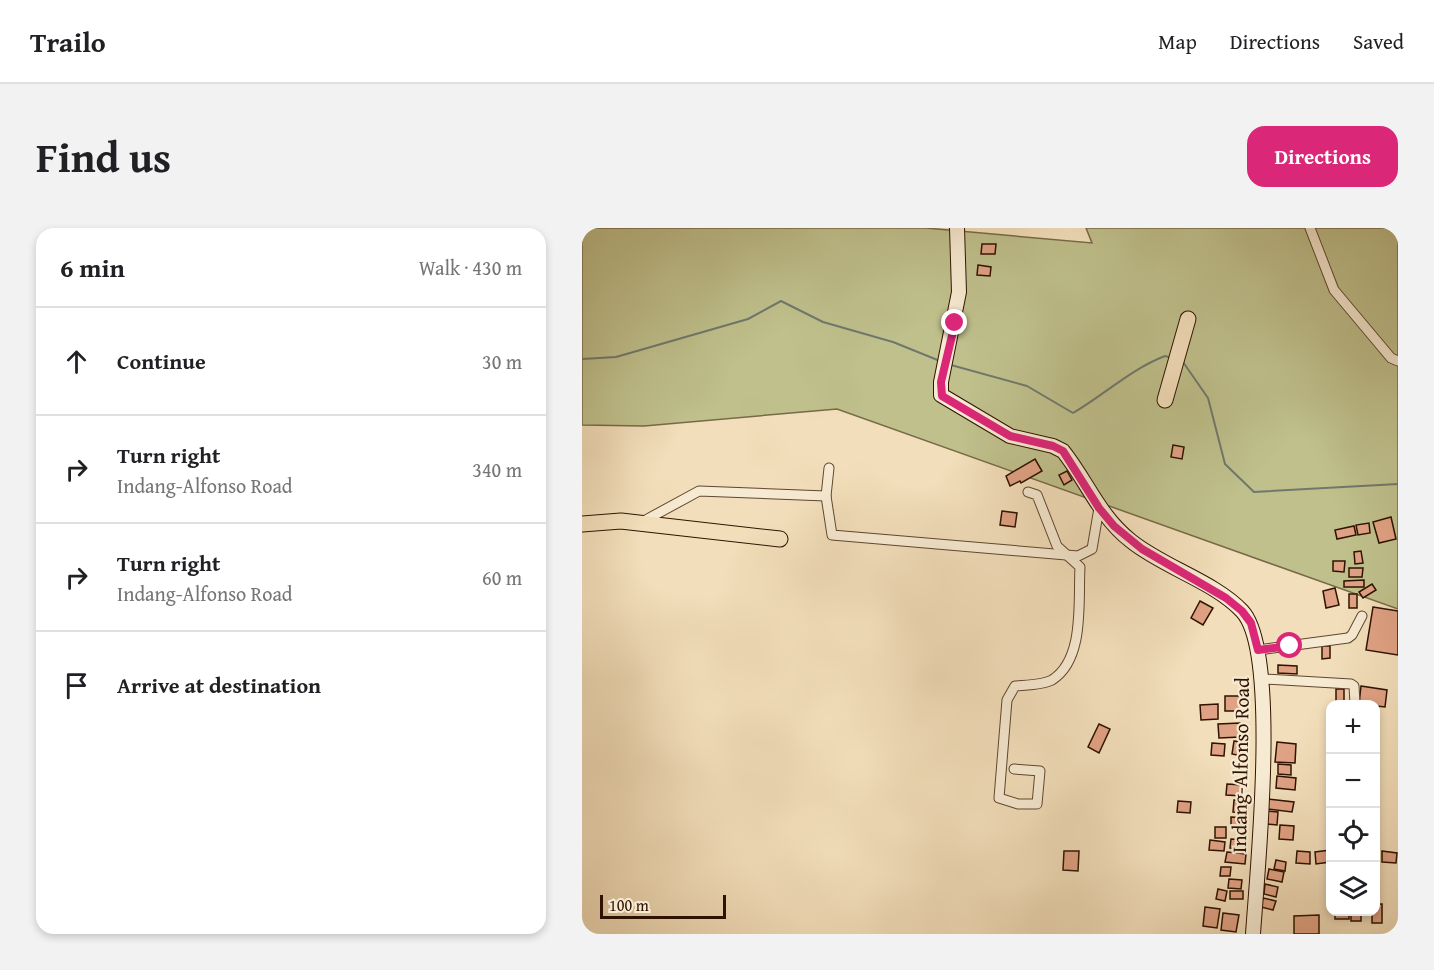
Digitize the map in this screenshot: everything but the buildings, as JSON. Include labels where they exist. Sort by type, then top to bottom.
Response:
[{"type":"main road","name":"Indang-Alfonso Road","points":[[957,228],[959,292],[941,382],[942,396],[1016,438],[1053,446],[1063,451],[1099,508],[1114,526],[1142,549],[1226,598],[1242,611],[1251,623],[1263,679],[1261,804],[1253,934]]},
{"type":"main road","points":[[1165,400],[1188,319]]},
{"type":"main road","points":[[584,522],[640,523],[780,539]]},
{"type":"street","points":[[1310,228],[1334,290],[1390,358],[1398,361]]},
{"type":"street","points":[[829,468],[826,496],[832,535],[1082,556],[1092,549],[1099,508]]},
{"type":"street","points":[[640,523],[699,491],[826,496]]},
{"type":"street","points":[[1014,769],[1040,771],[1037,804],[1018,804],[999,798],[1007,700],[1015,686],[1050,681],[1067,666],[1076,640],[1080,567],[1058,546],[1037,495],[1028,492]]},
{"type":"street","points":[[1258,650],[1348,638],[1362,616]]},
{"type":"street","points":[[1263,679],[1352,684],[1355,700]]},
{"type":"green space","points":[[582,228],[926,228],[1092,243],[1086,228],[1398,228],[1398,609],[837,409],[644,426],[582,425]]},
{"type":"waterway","points":[[582,359],[616,357],[748,319],[781,301],[823,322],[893,342],[940,361]]},
{"type":"waterway","points":[[951,365],[1027,386],[1073,413],[1153,361],[1165,356],[1172,358]]},
{"type":"waterway","points":[[1183,362],[1208,398],[1225,464],[1254,492],[1398,484]]},
{"type":"route","points":[[955,323],[941,382],[942,396],[1010,436],[1053,446],[1063,451],[1106,518],[1121,533],[1154,557],[1226,598],[1242,611],[1251,623],[1258,650],[1290,646]]}]
